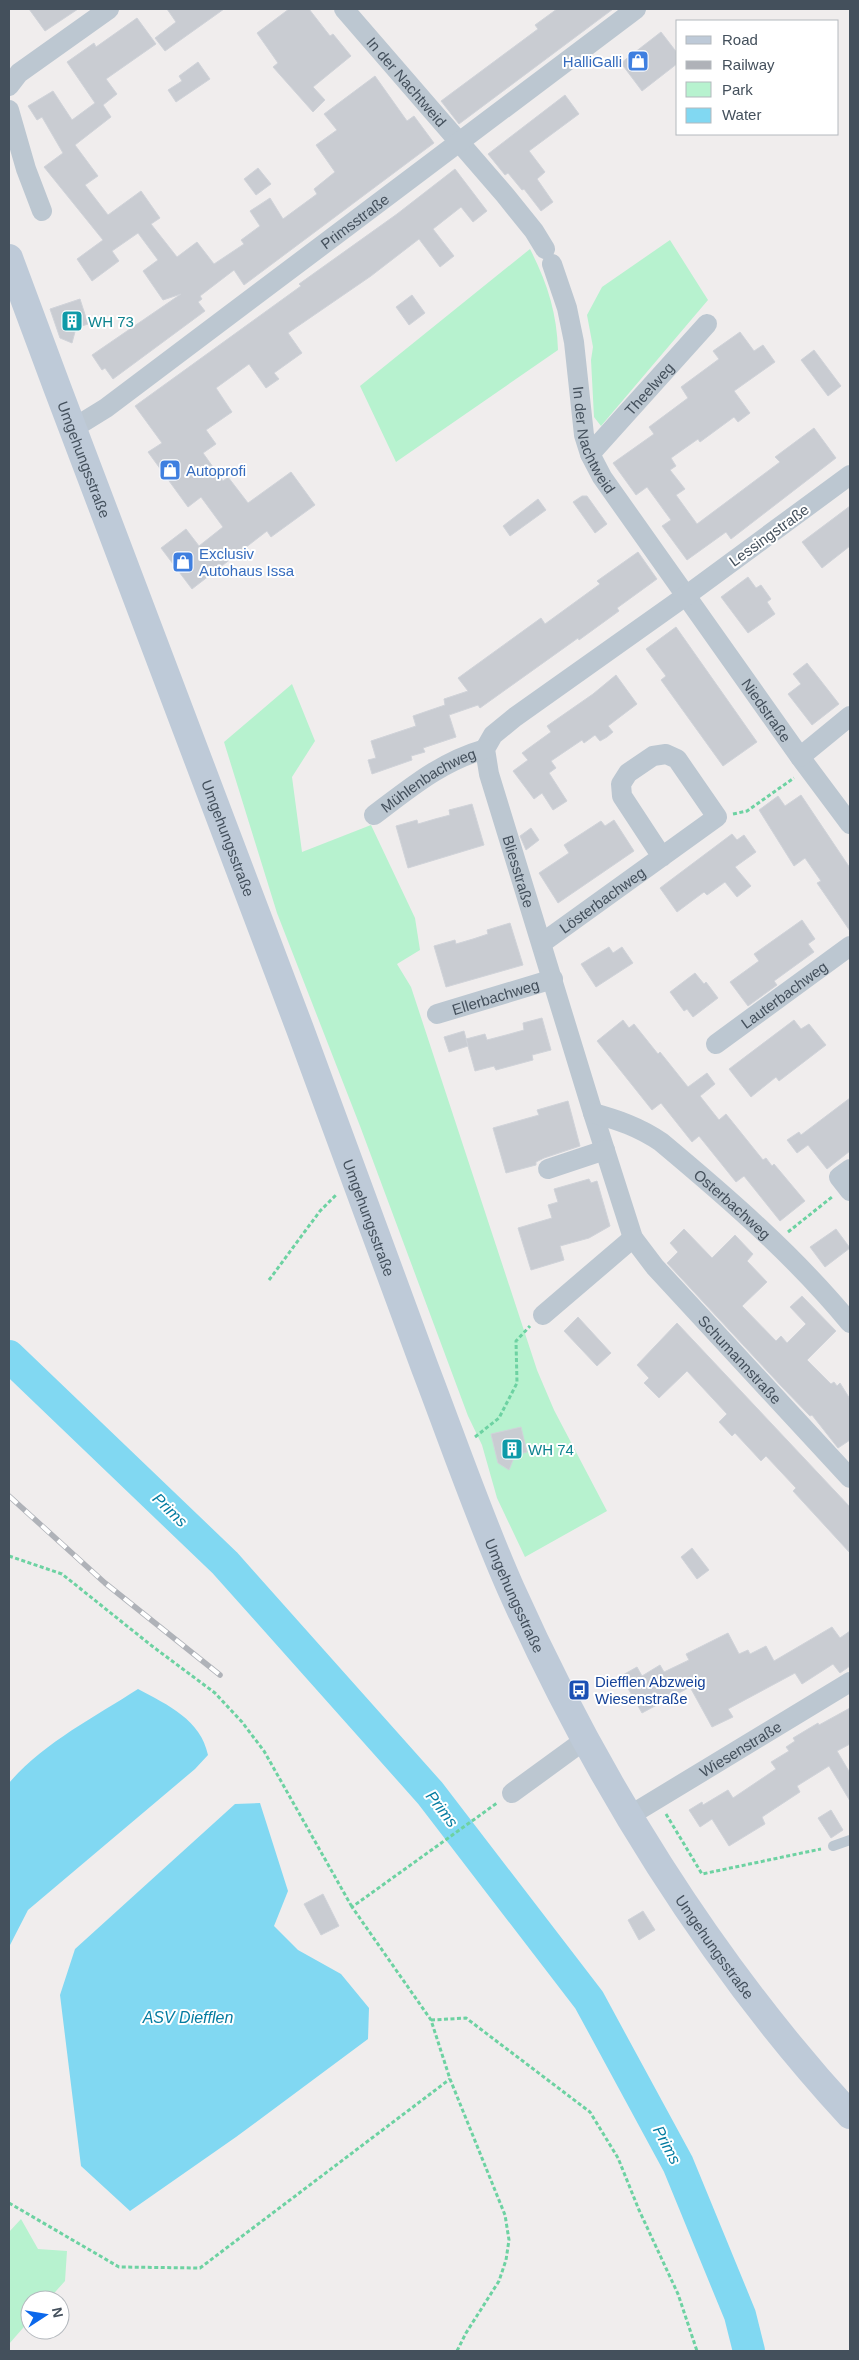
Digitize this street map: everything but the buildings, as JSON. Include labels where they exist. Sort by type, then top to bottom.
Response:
[{"type":"main road","name":"Umgehungsstraße","points":[[9,258],[72,430],[213,793],[457,1452],[510,1586],[586,1739],[629,1816],[677,1892],[782,2035],[850,2115]]},
{"type":"street","points":[[9,86],[19,74],[109,9]]},
{"type":"street","name":"In der Nachtweid","points":[[344,9],[534,231],[548,256],[567,308],[574,342],[584,435],[590,454],[602,477],[687,595]]},
{"type":"street","name":"Primsstraße","points":[[72,430],[129,390],[636,9]]},
{"type":"street","points":[[9,110],[26,169],[42,211]]},
{"type":"street","name":"Theelweg","points":[[590,454],[707,324]]},
{"type":"street","name":"Lessingstraße","points":[[687,595],[850,475]]},
{"type":"street","points":[[485,749],[493,735],[515,717],[687,595]]},
{"type":"street","name":"Niedstraße","points":[[687,595],[850,824]]},
{"type":"street","points":[[805,763],[850,716]]},
{"type":"street","name":"Mühlenbachweg","points":[[374,815],[432,771],[457,758],[485,749]]},
{"type":"street","name":"Bliesstraße","points":[[485,749],[489,774],[633,1238]]},
{"type":"street","points":[[662,857],[622,796],[621,784],[628,773],[653,756],[666,754],[678,759],[717,817]]},
{"type":"street","name":"Lösterbachweg","points":[[542,943],[717,817]]},
{"type":"street","name":"Lauterbachweg","points":[[716,1044],[850,946]]},
{"type":"street","name":"Ellerbachweg","points":[[437,1014],[554,979]]},
{"type":"street","name":"Osterbachweg","points":[[593,1113],[621,1121],[642,1130],[661,1142],[774,1242],[805,1272],[850,1323]]},
{"type":"street","points":[[548,1169],[605,1150]]},
{"type":"street","points":[[543,1315],[633,1238]]},
{"type":"street","name":"Schumannstraße","points":[[633,1238],[655,1267],[846,1467]]},
{"type":"street","name":"Wiesenstraße","points":[[629,1816],[850,1682]]},
{"type":"street","points":[[512,1793],[586,1739]]},
{"type":"lane","points":[[834,1846],[850,1840]]},
{"type":"path","points":[[717,817],[747,811],[805,763]]},
{"type":"path","points":[[269,1280],[320,1211],[339,1192],[356,1181]]},
{"type":"path","points":[[774,1242],[849,1182]]},
{"type":"path","points":[[457,1452],[499,1418],[517,1384],[516,1341],[520,1334],[543,1315]]},
{"type":"path","points":[[9,1556],[62,1574],[152,1646],[215,1693],[242,1722],[264,1751],[352,1907],[431,2020],[450,2079],[505,2215],[509,2240],[506,2260],[499,2281],[466,2333],[458,2351]]},
{"type":"path","points":[[352,1907],[512,1793]]},
{"type":"path","points":[[657,1799],[702,1874],[834,1846]]},
{"type":"path","points":[[431,2020],[466,2018],[590,2112],[618,2158],[639,2210],[678,2294],[697,2351]]},
{"type":"path","points":[[9,2203],[119,2267],[200,2268],[450,2079]]},
{"type":"green space","points":[[670,240],[708,300],[601,426],[594,417],[591,360],[593,347],[587,315],[602,287]]},
{"type":"green space","points":[[530,249],[550,298],[556,323],[558,350],[396,462],[360,386]]},
{"type":"green space","points":[[292,684],[315,741],[292,777],[302,852],[371,825],[415,918],[420,950],[397,964],[411,987],[537,1370],[554,1410],[607,1511],[525,1557],[497,1498],[482,1445],[468,1416],[360,1126],[277,913],[224,742]]},
{"type":"green space","points":[[21,2219],[38,2249],[67,2251],[65,2281],[57,2290],[20,2290],[20,2331],[9,2344],[9,2232]]},
{"type":"water","points":[[138,1689],[161,1701],[191,1723],[204,1743],[208,1755],[195,1769],[28,1910],[9,1947],[9,1783],[37,1755],[53,1743]]},
{"type":"water","name":"ASV Diefflen","points":[[260,1803],[288,1891],[274,1926],[298,1950],[341,1974],[369,2008],[368,2039],[236,2137],[130,2211],[81,2166],[60,1995],[75,1949],[235,1804]]},
{"type":"waterway","name":"Prims","points":[[9,1356],[225,1563],[430,1793],[589,2000],[678,2164],[740,2315],[749,2351]]},
{"type":"railway","points":[[9,1496],[105,1583],[220,1675]]},
{"type":"place","name":"HalliGalli","points":[[638,61]]},
{"type":"place","name":"WH 73","points":[[72,321]]},
{"type":"place","name":"Autoprofi","points":[[170,470]]},
{"type":"place","name":"Exclusiv Autohaus Issa","points":[[183,562]]},
{"type":"place","name":"WH 74","points":[[512,1449]]},
{"type":"place","name":"Diefflen Abzweig Wiesenstraße","points":[[579,1690]]}]
